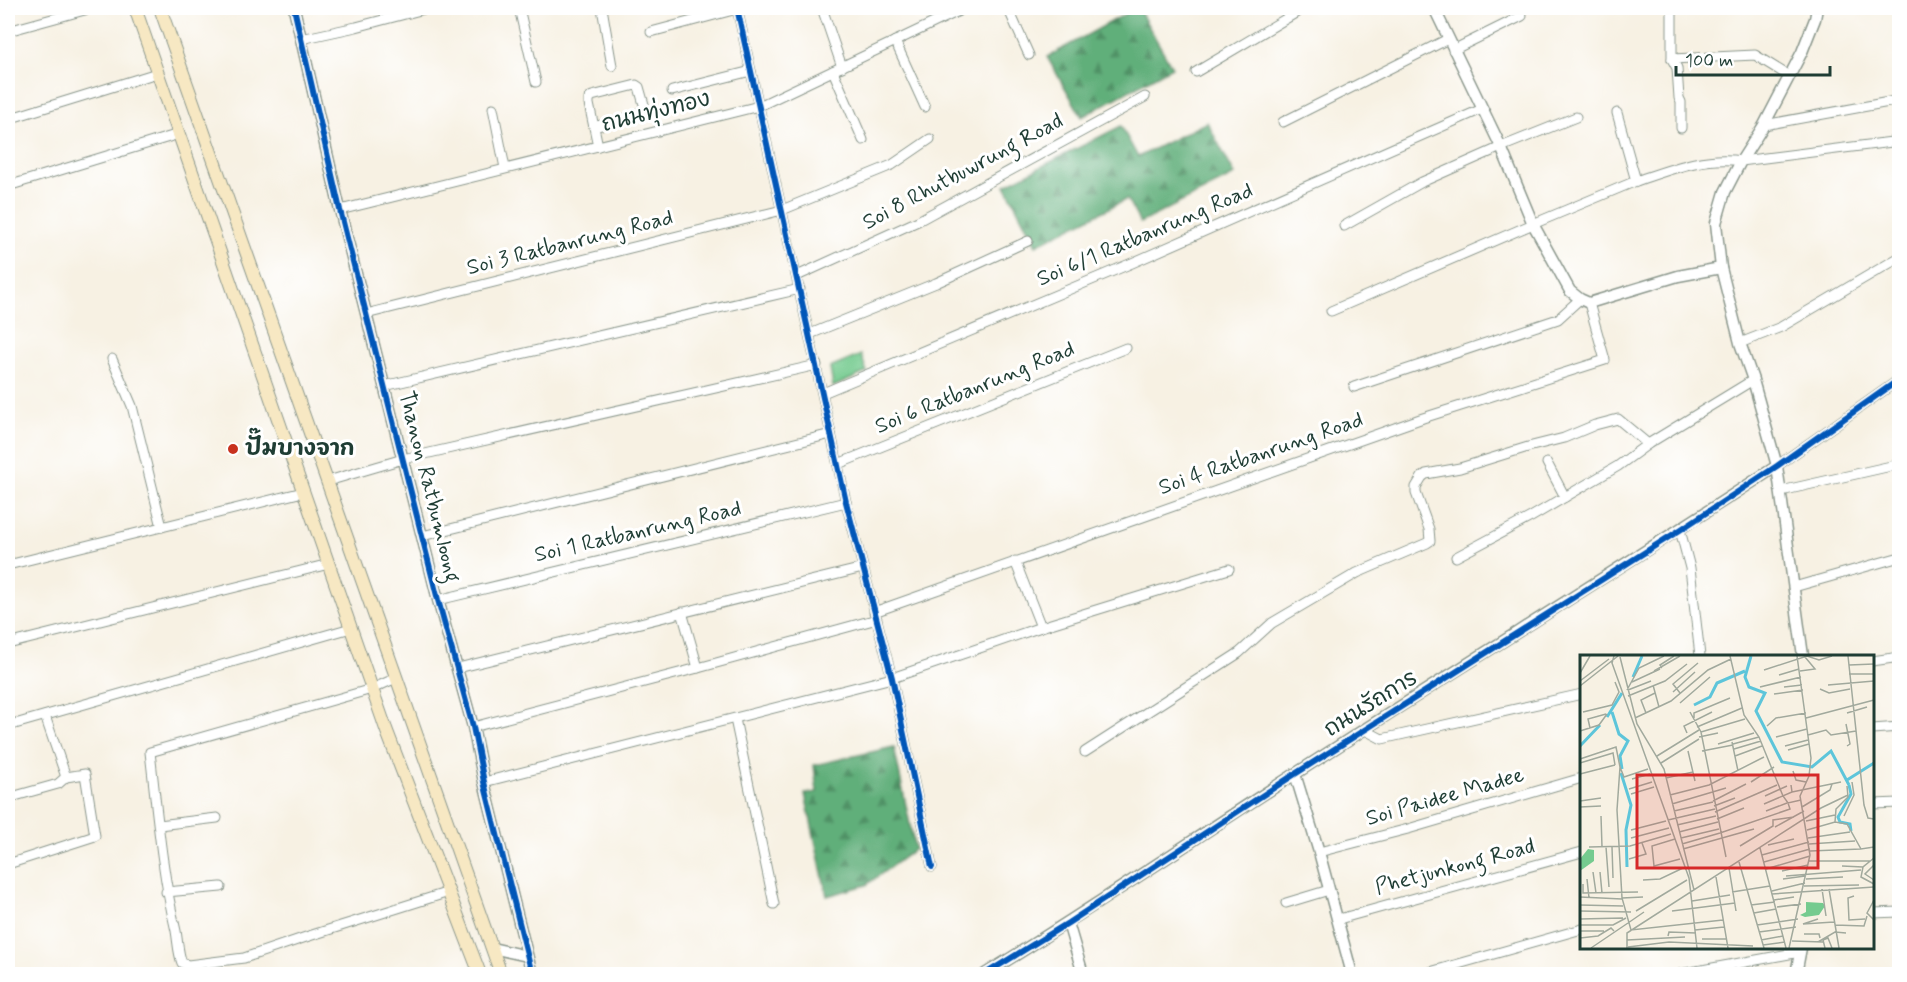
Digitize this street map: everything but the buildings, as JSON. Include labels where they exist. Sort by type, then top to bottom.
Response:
[{"type":"main road","points":[[135,8],[386,729],[480,975]]},
{"type":"main road","points":[[160,8],[501,975]]},
{"type":"main road","points":[[179,135],[201,128]]},
{"type":"street","points":[[8,31],[92,8]]},
{"type":"street","name":"Thanon Ratbumloong","points":[[294,8],[340,210],[438,600],[473,727],[484,782],[532,975]]},
{"type":"street","points":[[301,39],[428,8]]},
{"type":"street","points":[[519,8],[536,82]]},
{"type":"street","points":[[602,8],[612,66]]},
{"type":"street","points":[[651,32],[737,8],[846,502],[892,678],[932,867]]},
{"type":"street","points":[[822,8],[837,69],[863,140]]},
{"type":"street","name":"ถนนทุ่งทอง","points":[[340,210],[759,106],[965,8]]},
{"type":"street","points":[[1008,8],[1029,55]]},
{"type":"street","points":[[1196,72],[1304,8]]},
{"type":"street","points":[[1434,8],[1501,147],[1533,224],[1570,291],[1584,301]]},
{"type":"street","points":[[1672,8],[1672,59],[1677,68],[1682,128]]},
{"type":"street","points":[[1803,655],[1777,466],[1740,343],[1721,268],[1716,223],[1725,192],[1741,160],[1764,125],[1802,52],[1817,8]]},
{"type":"street","points":[[1453,50],[1522,16]]},
{"type":"street","points":[[1283,122],[1448,39]]},
{"type":"street","points":[[895,41],[925,107]]},
{"type":"street","points":[[1672,59],[1755,55],[1789,76]]},
{"type":"street","points":[[672,91],[751,71]]},
{"type":"street","points":[[8,119],[157,73]]},
{"type":"street","points":[[594,127],[644,111],[639,87],[636,85],[590,98],[588,104],[598,146]]},
{"type":"street","name":"Soi 8 Rhutbuwrung Road","points":[[797,276],[918,221],[1145,98]]},
{"type":"street","points":[[1764,125],[1899,100]]},
{"type":"street","points":[[493,108],[506,168]]},
{"type":"street","name":"Soi 6/1 Ratbanrung Road","points":[[822,393],[1132,263],[1482,109]]},
{"type":"street","points":[[1617,113],[1636,182]]},
{"type":"street","points":[[1344,226],[1422,182],[1576,117]]},
{"type":"street","points":[[8,186],[179,135]]},
{"type":"street","name":"Soi 3 Ratbanrung Road","points":[[366,314],[782,210],[892,165],[930,139]]},
{"type":"street","points":[[1331,311],[1636,182],[1706,160],[1722,158],[1741,160],[1899,141]]},
{"type":"street","points":[[810,334],[936,283],[1028,241]]},
{"type":"street","points":[[1740,343],[1781,327],[1899,257]]},
{"type":"street","points":[[1354,387],[1558,319],[1584,301],[1678,276],[1721,268]]},
{"type":"street","points":[[384,386],[800,289]]},
{"type":"street","name":"Soi 4 Ratbanrung Road","points":[[473,727],[698,668],[876,615],[1015,561],[1423,418],[1605,360],[1584,301]]},
{"type":"street","name":"Soi 6 Ratbanrung Road","points":[[838,464],[1126,348]]},
{"type":"street","points":[[112,359],[132,406],[162,527]]},
{"type":"street","points":[[328,481],[403,459],[817,365]]},
{"type":"street","points":[[1777,466],[1899,379]]},
{"type":"street","points":[[1456,557],[1531,517],[1618,466],[1648,444],[1753,380]]},
{"type":"street","points":[[1085,752],[1239,653],[1272,623],[1357,573],[1430,541],[1429,529],[1417,497],[1416,487],[1418,481],[1426,474],[1460,468],[1564,438],[1595,425],[1618,419],[1648,444]]},
{"type":"street","points":[[422,536],[831,434]]},
{"type":"street","points":[[1547,463],[1565,497]]},
{"type":"street","points":[[1781,491],[1899,464]]},
{"type":"street","name":"ถนนรัถการ","points":[[985,975],[1777,466]]},
{"type":"street","points":[[8,565],[303,492]]},
{"type":"street","name":"Soi 1 Ratbanrung Road","points":[[438,600],[846,502]]},
{"type":"street","points":[[1680,530],[1690,568],[1700,655]]},
{"type":"street","points":[[1794,587],[1899,557]]},
{"type":"street","points":[[1015,561],[1041,627]]},
{"type":"street","points":[[8,644],[329,564]]},
{"type":"street","points":[[458,668],[863,568]]},
{"type":"street","points":[[484,782],[892,678],[1041,627],[1228,570]]},
{"type":"street","points":[[682,612],[698,668]]},
{"type":"street","points":[[8,726],[351,628]]},
{"type":"street","points":[[1874,661],[1899,657]]},
{"type":"street","points":[[396,678],[372,689],[150,752],[166,892],[180,960],[188,965],[243,958],[449,892]]},
{"type":"street","points":[[1365,730],[1382,739],[1580,694]]},
{"type":"street","points":[[45,716],[66,777]]},
{"type":"street","points":[[735,719],[774,904]]},
{"type":"street","points":[[1874,729],[1899,727]]},
{"type":"street","points":[[8,798],[58,784],[66,777],[85,774],[95,836],[8,864]]},
{"type":"street","points":[[1295,774],[1339,920],[1352,975]]},
{"type":"street","name":"Soi Paidee Madee","points":[[1319,852],[1408,829],[1580,778]]},
{"type":"street","points":[[1874,804],[1899,803]]},
{"type":"street","points":[[159,825],[217,818]]},
{"type":"street","name":"Phetjunkong Road","points":[[1339,920],[1580,852]]},
{"type":"street","points":[[166,892],[221,887]]},
{"type":"street","points":[[1286,903],[1329,890]]},
{"type":"street","points":[[1874,912],[1899,912]]},
{"type":"street","points":[[1068,923],[1083,975]]},
{"type":"street","points":[[1423,975],[1580,929]]},
{"type":"street","points":[[492,948],[527,956]]},
{"type":"street","points":[[1680,975],[1801,950],[1796,975]]},
{"type":"green space","points":[[1136,8],[1172,67],[1082,117],[1047,57]]},
{"type":"green space","points":[[1207,122],[1235,175],[1140,223],[1127,199],[1036,245],[1005,185],[1121,126],[1138,157]]},
{"type":"green space","points":[[861,355],[867,372],[833,387],[830,368]]},
{"type":"green space","points":[[894,747],[915,849],[866,885],[827,896],[805,794],[817,792],[814,765]]},
{"type":"cycle path","points":[[294,8],[340,210],[438,600],[473,727],[484,782],[532,974]]},
{"type":"cycle path","points":[[737,8],[846,502],[892,678],[932,867]]},
{"type":"cycle path","points":[[985,974],[1680,530],[1777,466],[1900,379]]},
{"type":"place","name":"ปั๊มบางจาก","points":[[233,449]]}]
